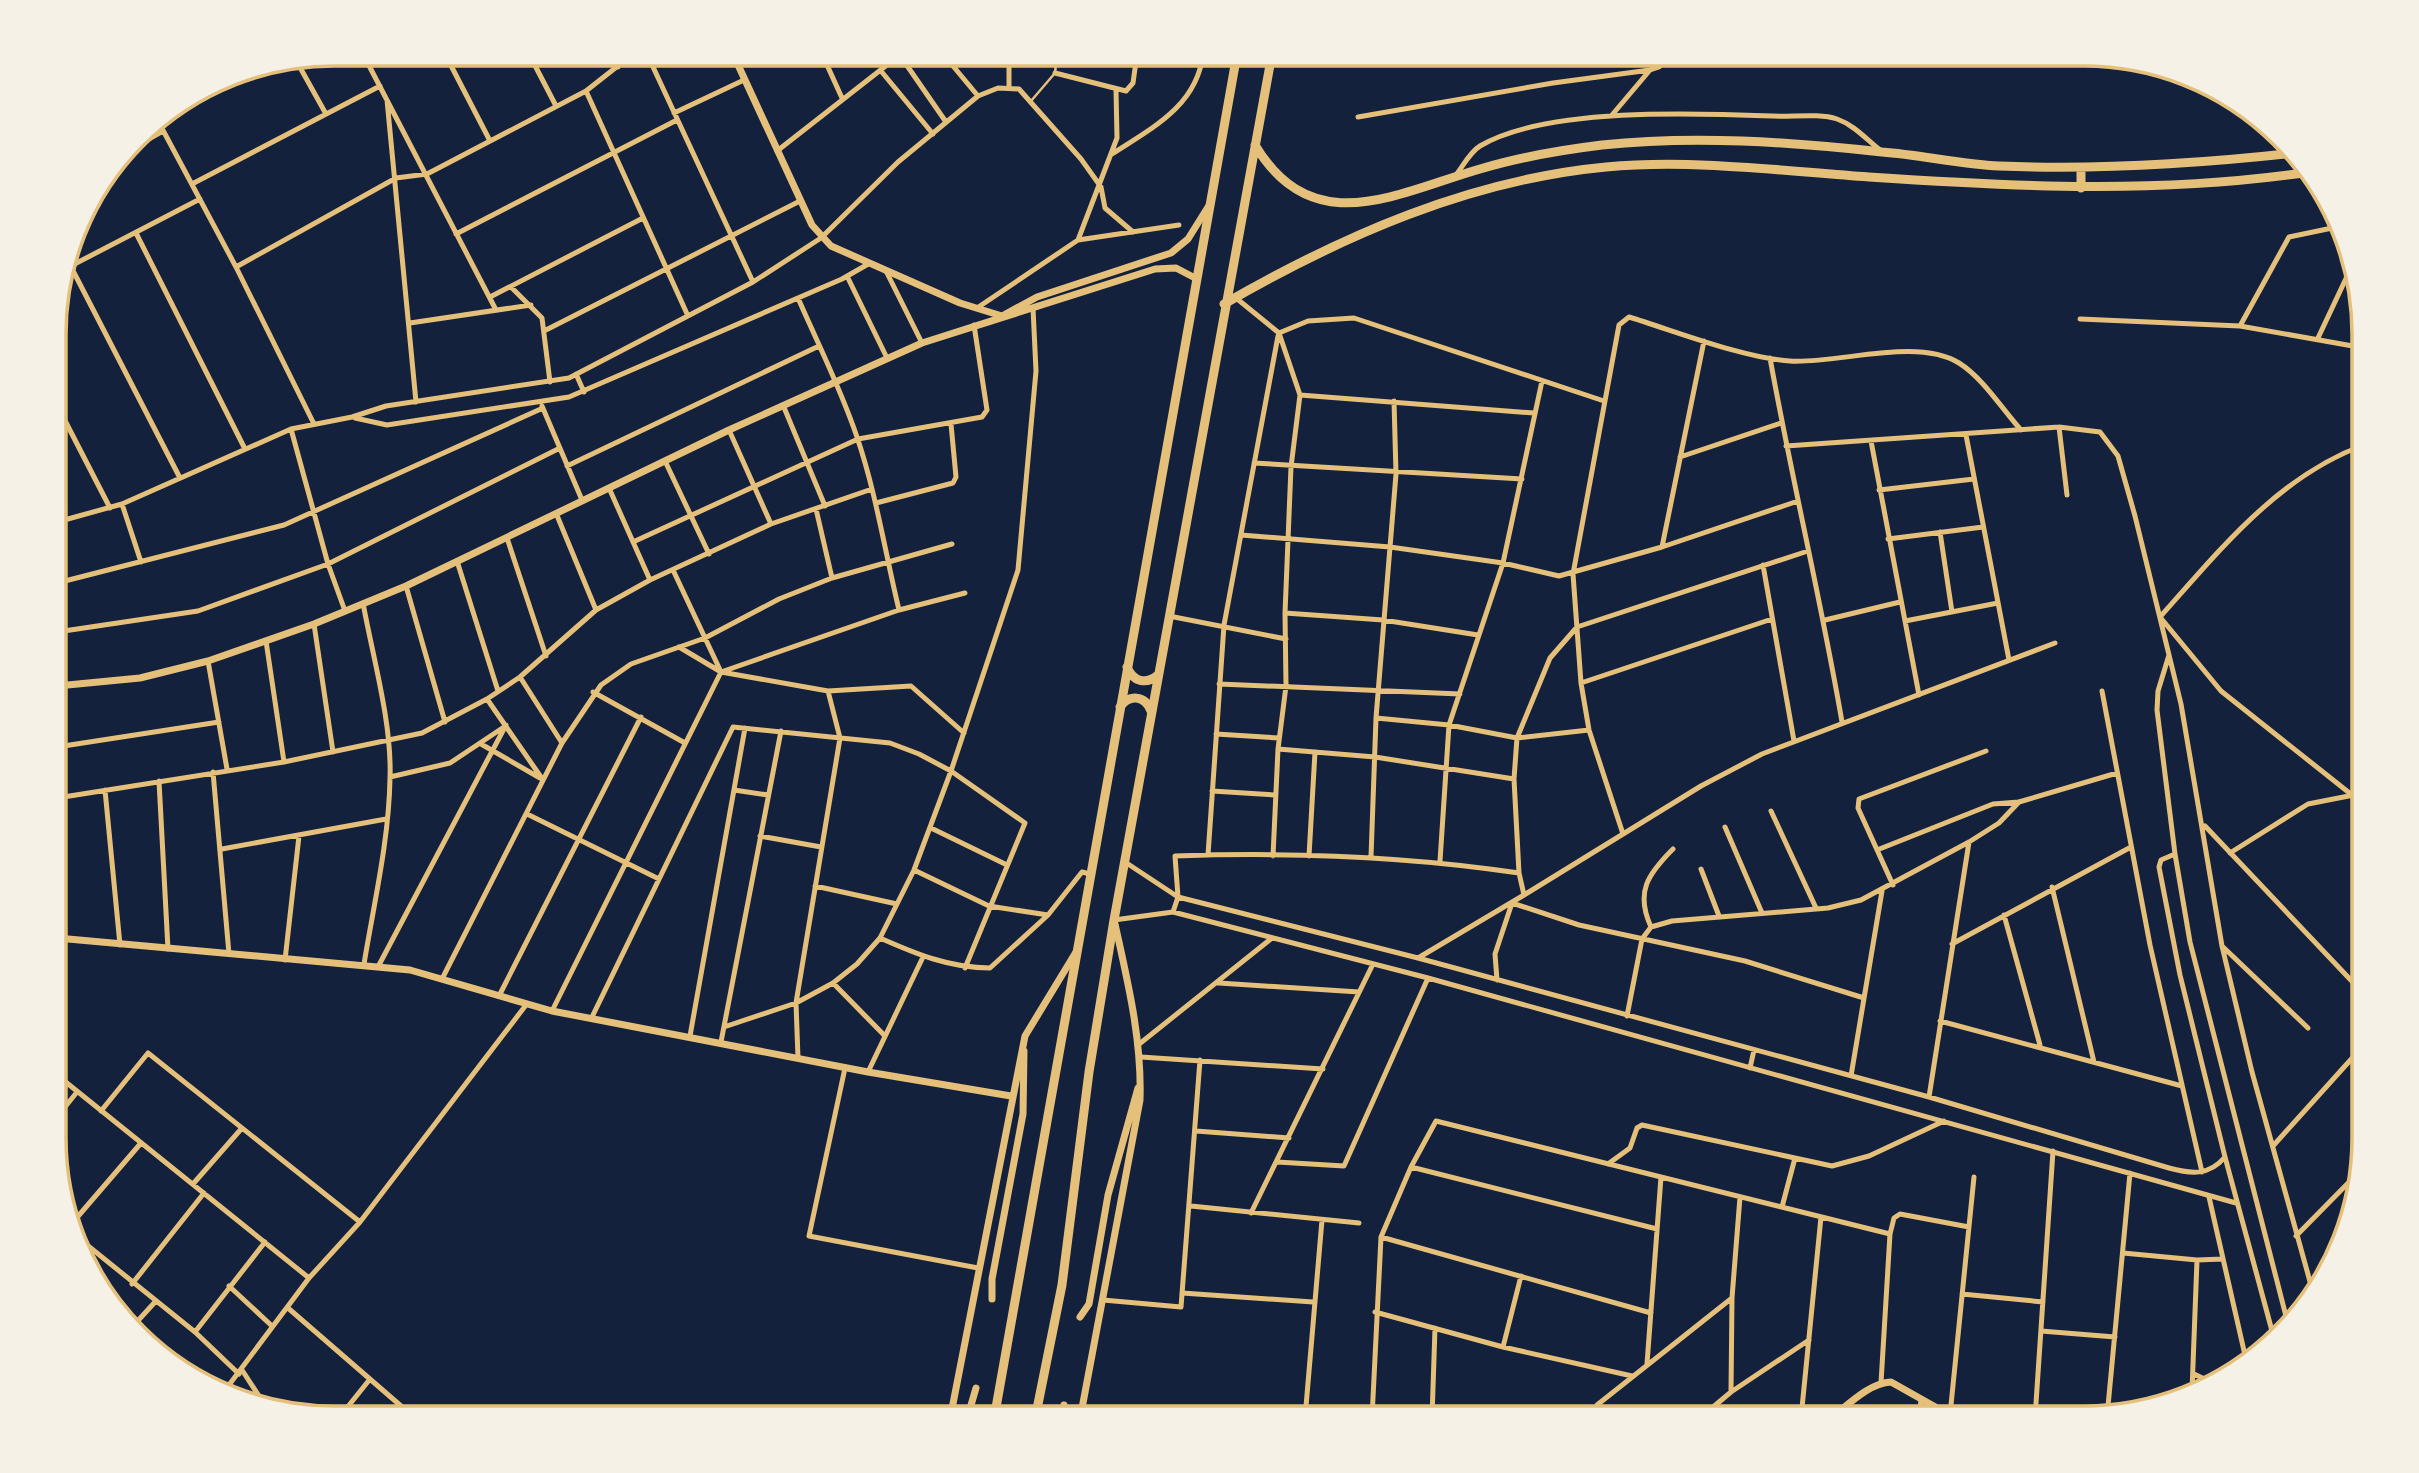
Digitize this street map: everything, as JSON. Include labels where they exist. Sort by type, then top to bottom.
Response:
[{"type":"main road","points":[[996,1406],[1235,66]]},
{"type":"main road","points":[[1038,1406],[1062,1285],[1089,1072],[1114,920],[1224,304],[1243,221],[1270,66]]},
{"type":"main road","points":[[1255,144],[1281,178],[1304,194],[1328,202],[1354,204],[1379,201],[1454,177],[1556,151],[1656,141],[1742,141],[1881,151],[1997,166],[2081,168],[2198,164],[2282,154]]},
{"type":"main road","points":[[1224,304],[1321,252],[1423,209],[1506,184],[1580,170],[1654,164],[2081,188],[2237,183],[2299,174]]},
{"type":"main road","points":[[2081,168],[2081,188]]},
{"type":"main road","points":[[1127,666],[1130,674],[1137,680],[1150,681],[1158,675]]},
{"type":"main road","points":[[1120,707],[1129,698],[1138,698],[1149,704],[1151,712]]},
{"type":"street","points":[[369,66],[496,310]]},
{"type":"street","points":[[451,66],[489,139]]},
{"type":"street","points":[[535,66],[555,104]]},
{"type":"street","points":[[652,66],[753,282]]},
{"type":"street","points":[[738,66],[800,201],[821,238],[885,270],[975,309],[1002,316],[1037,297],[1171,253],[1196,230],[1212,201]]},
{"type":"street","points":[[827,66],[842,98]]},
{"type":"street","points":[[778,151],[842,98],[887,66]]},
{"type":"street","points":[[908,66],[946,122]]},
{"type":"street","points":[[952,66],[978,96]]},
{"type":"street","points":[[1009,66],[1009,86]]},
{"type":"street","points":[[1055,73],[1116,90],[1130,88],[1135,66]]},
{"type":"street","points":[[1112,154],[1170,116],[1187,98],[1201,66]]},
{"type":"street","points":[[1358,117],[1553,83],[1650,70],[1660,66]]},
{"type":"street","points":[[236,267],[396,178],[427,174],[555,104],[586,91],[618,67]]},
{"type":"street","points":[[302,69],[326,114]]},
{"type":"street","points":[[1612,115],[1650,70]]},
{"type":"street","points":[[881,71],[933,134]]},
{"type":"street","points":[[674,113],[744,80]]},
{"type":"street","points":[[192,184],[380,86]]},
{"type":"street","points":[[66,520],[122,505],[291,429],[352,417],[386,406],[550,382],[576,374],[753,282],[821,238],[898,162],[978,96],[1009,86],[1019,89],[1082,159],[1101,187],[1105,208],[1133,232]]},
{"type":"street","points":[[1078,240],[1112,154],[1118,118],[1116,90]]},
{"type":"street","points":[[586,91],[688,316]]},
{"type":"street","points":[[387,100],[416,402]]},
{"type":"street","points":[[1454,177],[1477,148],[1499,137],[1535,127],[1612,115],[1732,114],[1834,118],[1850,125],[1881,151]]},
{"type":"street","points":[[456,234],[677,120]]},
{"type":"street","points":[[156,135],[163,131],[236,267],[314,424]]},
{"type":"street","points":[[77,262],[200,199]]},
{"type":"street","points":[[544,331],[800,201]]},
{"type":"street","points":[[490,297],[643,218]]},
{"type":"street","points":[[975,309],[1078,240],[1180,226]]},
{"type":"street","points":[[2240,326],[2289,237],[2330,228]]},
{"type":"street","points":[[136,233],[245,449]]},
{"type":"street","points":[[352,417],[387,425],[541,404],[584,392],[847,276],[870,263]]},
{"type":"street","points":[[66,685],[140,678],[208,661],[314,624],[406,586],[729,430],[922,343],[1161,268],[1182,270],[1197,279]]},
{"type":"street","points":[[885,270],[922,343]]},
{"type":"street","points":[[73,276],[180,478]]},
{"type":"street","points":[[847,276],[887,358]]},
{"type":"street","points":[[2318,338],[2346,278]]},
{"type":"street","points":[[512,287],[541,318],[550,382]]},
{"type":"street","points":[[1235,297],[1279,333],[1300,395],[1291,467],[1285,613],[1286,686],[1278,749],[1273,856]]},
{"type":"street","points":[[797,298],[837,381],[858,439],[876,503],[899,610]]},
{"type":"street","points":[[410,323],[531,305]]},
{"type":"street","points":[[724,1027],[796,1003],[833,983],[858,964],[880,938],[914,870],[951,771],[1018,570],[1036,371],[1033,308]]},
{"type":"street","points":[[1623,834],[1589,730],[1581,682],[1573,573],[1604,401],[1619,326],[1623,320],[1629,317],[1704,341],[1790,361],[1918,353],[1948,358],[1972,374],[2021,430]]},
{"type":"street","points":[[1279,333],[1308,321],[1354,318],[1604,401]]},
{"type":"street","points":[[2080,319],[2240,326],[2352,345]]},
{"type":"street","points":[[633,542],[858,439],[982,417],[987,410],[974,325]]},
{"type":"street","points":[[1208,855],[1224,625],[1279,333]]},
{"type":"street","points":[[1662,547],[1704,341]]},
{"type":"street","points":[[568,466],[819,346]]},
{"type":"street","points":[[1770,358],[1808,551],[1825,620],[1842,722]]},
{"type":"street","points":[[576,374],[584,392]]},
{"type":"street","points":[[1440,861],[1449,725],[1503,563],[1542,380]]},
{"type":"street","points":[[1300,395],[1534,413]]},
{"type":"street","points":[[1371,857],[1376,718],[1396,474],[1394,401]]},
{"type":"street","points":[[541,404],[582,500]]},
{"type":"street","points":[[66,581],[284,525],[541,404]]},
{"type":"street","points":[[783,405],[825,506]]},
{"type":"street","points":[[66,422],[110,508]]},
{"type":"street","points":[[1680,457],[1782,423]]},
{"type":"street","points":[[876,503],[953,483],[956,477],[951,424]]},
{"type":"street","points":[[1786,446],[2059,427],[2100,432],[2118,456],[2169,655],[2204,825],[2222,946],[2310,1282]]},
{"type":"street","points":[[2059,427],[2067,495]]},
{"type":"street","points":[[291,429],[328,564],[345,611]]},
{"type":"street","points":[[729,430],[771,524]]},
{"type":"street","points":[[1966,435],[2009,660]]},
{"type":"street","points":[[1871,441],[1919,695]]},
{"type":"street","points":[[66,631],[198,611],[328,564],[560,448]]},
{"type":"street","points":[[2160,617],[2245,523],[2273,499],[2321,466],[2352,451]]},
{"type":"street","points":[[665,461],[709,554]]},
{"type":"street","points":[[1254,463],[1396,474],[1522,479]]},
{"type":"street","points":[[1879,490],[1974,478]]},
{"type":"street","points":[[609,488],[650,580]]},
{"type":"street","points":[[66,796],[284,762],[422,733],[487,699],[520,677],[596,610],[650,580],[771,524],[872,489]]},
{"type":"street","points":[[1241,535],[1390,547],[1503,563],[1559,576],[1662,547],[1798,501]]},
{"type":"street","points":[[122,505],[141,562]]},
{"type":"street","points":[[816,509],[832,578]]},
{"type":"street","points":[[556,513],[596,610]]},
{"type":"street","points":[[1888,539],[1983,527]]},
{"type":"street","points":[[1940,532],[1952,612]]},
{"type":"street","points":[[507,538],[546,656]]},
{"type":"street","points":[[443,978],[562,743],[593,692],[631,664],[705,638],[779,599],[832,578],[952,544]]},
{"type":"street","points":[[1524,895],[1519,873],[1514,779],[1517,738],[1550,658],[1577,627],[1808,551]]},
{"type":"street","points":[[457,561],[498,691]]},
{"type":"street","points":[[1763,565],[1794,741]]},
{"type":"street","points":[[673,570],[721,672]]},
{"type":"street","points":[[406,586],[445,722]]},
{"type":"street","points":[[552,1011],[721,672],[899,610],[965,593]]},
{"type":"street","points":[[1825,620],[1900,602]]},
{"type":"street","points":[[363,603],[387,740],[390,777],[364,964]]},
{"type":"street","points":[[1905,621],[1998,603]]},
{"type":"street","points":[[1285,613],[1383,620],[1478,635]]},
{"type":"street","points":[[1168,616],[1286,639]]},
{"type":"street","points":[[2160,617],[2221,691],[2352,795]]},
{"type":"street","points":[[1581,682],[1772,619]]},
{"type":"street","points":[[314,624],[333,752]]},
{"type":"street","points":[[266,641],[284,762]]},
{"type":"street","points":[[1418,958],[1701,786],[1762,754],[2055,643]]},
{"type":"street","points":[[678,647],[721,672],[828,691],[911,686],[964,733]]},
{"type":"street","points":[[2169,655],[2158,691],[2157,710],[2175,854],[2190,943],[2286,1315]]},
{"type":"street","points":[[208,661],[227,769]]},
{"type":"street","points":[[520,677],[562,743]]},
{"type":"street","points":[[1219,684],[1378,693],[1460,694]]},
{"type":"street","points":[[798,1058],[796,1003],[840,738],[828,691]]},
{"type":"street","points":[[2102,691],[2131,847],[2202,1172]]},
{"type":"street","points":[[593,692],[685,743]]},
{"type":"street","points":[[487,699],[543,780]]},
{"type":"street","points":[[499,996],[641,718]]},
{"type":"street","points":[[1376,718],[1449,725],[1517,738],[1589,730]]},
{"type":"street","points":[[66,746],[219,722]]},
{"type":"street","points":[[390,777],[450,763],[506,725]]},
{"type":"street","points":[[379,965],[506,725]]},
{"type":"street","points":[[592,1017],[733,727],[890,743],[919,754],[951,771],[1025,823],[1005,864],[965,968]]},
{"type":"street","points":[[690,1036],[745,728]]},
{"type":"street","points":[[722,1042],[781,731]]},
{"type":"street","points":[[1216,734],[1279,738]]},
{"type":"street","points":[[481,744],[543,780]]},
{"type":"street","points":[[1278,749],[1375,757],[1514,779]]},
{"type":"street","points":[[1893,884],[1858,808],[1861,797],[1986,751]]},
{"type":"street","points":[[1309,856],[1315,752]]},
{"type":"street","points":[[213,772],[222,849],[229,956]]},
{"type":"street","points":[[1877,850],[1998,802],[2019,802],[2117,773]]},
{"type":"street","points":[[159,781],[168,950]]},
{"type":"street","points":[[105,790],[120,945]]},
{"type":"street","points":[[734,790],[768,795]]},
{"type":"street","points":[[1212,791],[1275,795]]},
{"type":"street","points":[[2230,853],[2308,804],[2352,795]]},
{"type":"street","points":[[1998,802],[2004,818]]},
{"type":"street","points":[[1627,1016],[1642,939],[1651,927],[1672,920],[1850,903],[1882,891],[1969,842],[2004,818],[2019,802]]},
{"type":"street","points":[[1771,811],[1816,908]]},
{"type":"street","points":[[527,814],[659,879]]},
{"type":"street","points":[[222,849],[386,818]]},
{"type":"street","points":[[2204,825],[2352,979]]},
{"type":"street","points":[[1725,827],[1762,913]]},
{"type":"street","points":[[931,828],[1005,864]]},
{"type":"street","points":[[285,960],[299,836]]},
{"type":"street","points":[[760,836],[821,847]]},
{"type":"street","points":[[1929,1097],[1969,842]]},
{"type":"street","points":[[1952,944],[2052,887],[2131,847]]},
{"type":"street","points":[[1651,927],[1643,910],[1644,892],[1651,871],[1673,849]]},
{"type":"street","points":[[2175,854],[2161,860],[2159,873],[2180,975],[2236,1203],[2272,1330]]},
{"type":"street","points":[[1173,912],[1178,897],[1175,856],[1371,857],[1440,861],[1519,873]]},
{"type":"street","points":[[1125,862],[1178,897],[1418,958],[1929,1097],[2180,1171],[2202,1172],[2214,1168],[2225,1157]]},
{"type":"street","points":[[1702,869],[1719,916]]},
{"type":"street","points":[[914,870],[989,906],[1048,915]]},
{"type":"street","points":[[880,938],[923,957],[965,968],[990,968],[1048,915],[1082,872],[1090,874]]},
{"type":"street","points":[[815,886],[897,904]]},
{"type":"street","points":[[2052,887],[2094,1062]]},
{"type":"street","points":[[1851,1076],[1882,891]]},
{"type":"street","points":[[1512,903],[1579,925],[1745,961],[1864,998]]},
{"type":"street","points":[[1497,980],[1495,954],[1512,903]]},
{"type":"street","points":[[1083,1406],[1140,1100],[1141,1057],[1135,1014],[1114,920],[1173,912],[1428,978],[2236,1203]]},
{"type":"street","points":[[2004,915],[2040,1045]]},
{"type":"street","points":[[1138,1045],[1272,938]]},
{"type":"street","points":[[66,939],[229,956],[379,965],[443,978],[552,1011],[845,1068],[1011,1096]]},
{"type":"street","points":[[2222,946],[2308,1028]]},
{"type":"street","points":[[952,1406],[1011,1096],[1025,1036],[1076,951]]},
{"type":"street","points":[[868,1072],[923,957]]},
{"type":"street","points":[[1251,1213],[1373,964]]},
{"type":"street","points":[[1277,1162],[1344,1166],[1428,978]]},
{"type":"street","points":[[833,983],[884,1035]]},
{"type":"street","points":[[1218,983],[1359,992]]},
{"type":"street","points":[[230,1385],[309,1278],[360,1222],[526,1005]]},
{"type":"street","points":[[1940,1021],[2040,1045],[2182,1086]]},
{"type":"street","points":[[992,1299],[992,1279],[1023,1114],[1025,1036]]},
{"type":"street","points":[[1750,1068],[1754,1050]]},
{"type":"street","points":[[101,1111],[148,1053],[360,1222]]},
{"type":"street","points":[[1141,1057],[1323,1069]]},
{"type":"street","points":[[2273,1146],[2352,1058]]},
{"type":"street","points":[[1103,1300],[1181,1307],[1191,1206],[1200,1060]]},
{"type":"street","points":[[845,1068],[809,1236],[978,1268]]},
{"type":"street","points":[[1080,1317],[1089,1304],[1108,1195],[1141,1076]]},
{"type":"street","points":[[66,1083],[309,1278]]},
{"type":"street","points":[[66,1105],[77,1092]]},
{"type":"street","points":[[1372,1406],[1381,1237],[1411,1167],[1436,1121],[1890,1234]]},
{"type":"street","points":[[1608,1164],[1630,1148],[1637,1128],[1642,1125],[1824,1166],[1846,1164],[1944,1121]]},
{"type":"street","points":[[193,1184],[242,1128]]},
{"type":"street","points":[[1196,1131],[1289,1138]]},
{"type":"street","points":[[78,1216],[141,1143]]},
{"type":"street","points":[[2091,1162],[2094,1146]]},
{"type":"street","points":[[2036,1406],[2053,1151]]},
{"type":"street","points":[[1782,1207],[1795,1158]]},
{"type":"street","points":[[1411,1167],[1657,1229]]},
{"type":"street","points":[[2108,1405],[2130,1173]]},
{"type":"street","points":[[1647,1363],[1661,1177]]},
{"type":"street","points":[[1954,1406],[1974,1177]]},
{"type":"street","points":[[2297,1236],[2348,1183]]},
{"type":"street","points":[[132,1284],[204,1193]]},
{"type":"street","points":[[1731,1392],[1732,1298],[1740,1197]]},
{"type":"street","points":[[2209,1197],[2245,1353]]},
{"type":"street","points":[[1191,1206],[1359,1223]]},
{"type":"street","points":[[1881,1383],[1890,1234],[1894,1218],[1900,1214],[1969,1227]]},
{"type":"street","points":[[1802,1406],[1821,1217]]},
{"type":"street","points":[[1306,1406],[1322,1220]]},
{"type":"street","points":[[1381,1237],[1651,1313]]},
{"type":"street","points":[[195,1332],[264,1242]]},
{"type":"street","points":[[90,1248],[195,1332],[240,1372],[257,1395]]},
{"type":"street","points":[[2123,1253],[2197,1260],[2223,1259]]},
{"type":"street","points":[[2193,1383],[2197,1260]]},
{"type":"street","points":[[1503,1347],[1521,1276]]},
{"type":"street","points":[[229,1286],[272,1326]]},
{"type":"street","points":[[1182,1293],[1313,1302]]},
{"type":"street","points":[[1962,1294],[2043,1302]]},
{"type":"street","points":[[1598,1406],[1647,1363],[1732,1298]]},
{"type":"street","points":[[138,1321],[155,1302]]},
{"type":"street","points":[[288,1307],[401,1406]]},
{"type":"street","points":[[1376,1312],[1503,1347],[1632,1377]]},
{"type":"street","points":[[1432,1406],[1435,1328]]},
{"type":"street","points":[[2041,1331],[2115,1337]]},
{"type":"street","points":[[1714,1406],[1809,1340]]},
{"type":"street","points":[[2194,1374],[2204,1379]]},
{"type":"street","points":[[348,1406],[370,1379]]},
{"type":"street","points":[[1848,1406],[1881,1383],[1891,1382],[1932,1406]]},
{"type":"street","points":[[971,1406],[976,1388]]},
{"type":"street","points":[[1920,1406],[1921,1400]]},
{"type":"lane","points":[[1030,102],[1055,73],[1056,66]]}]
